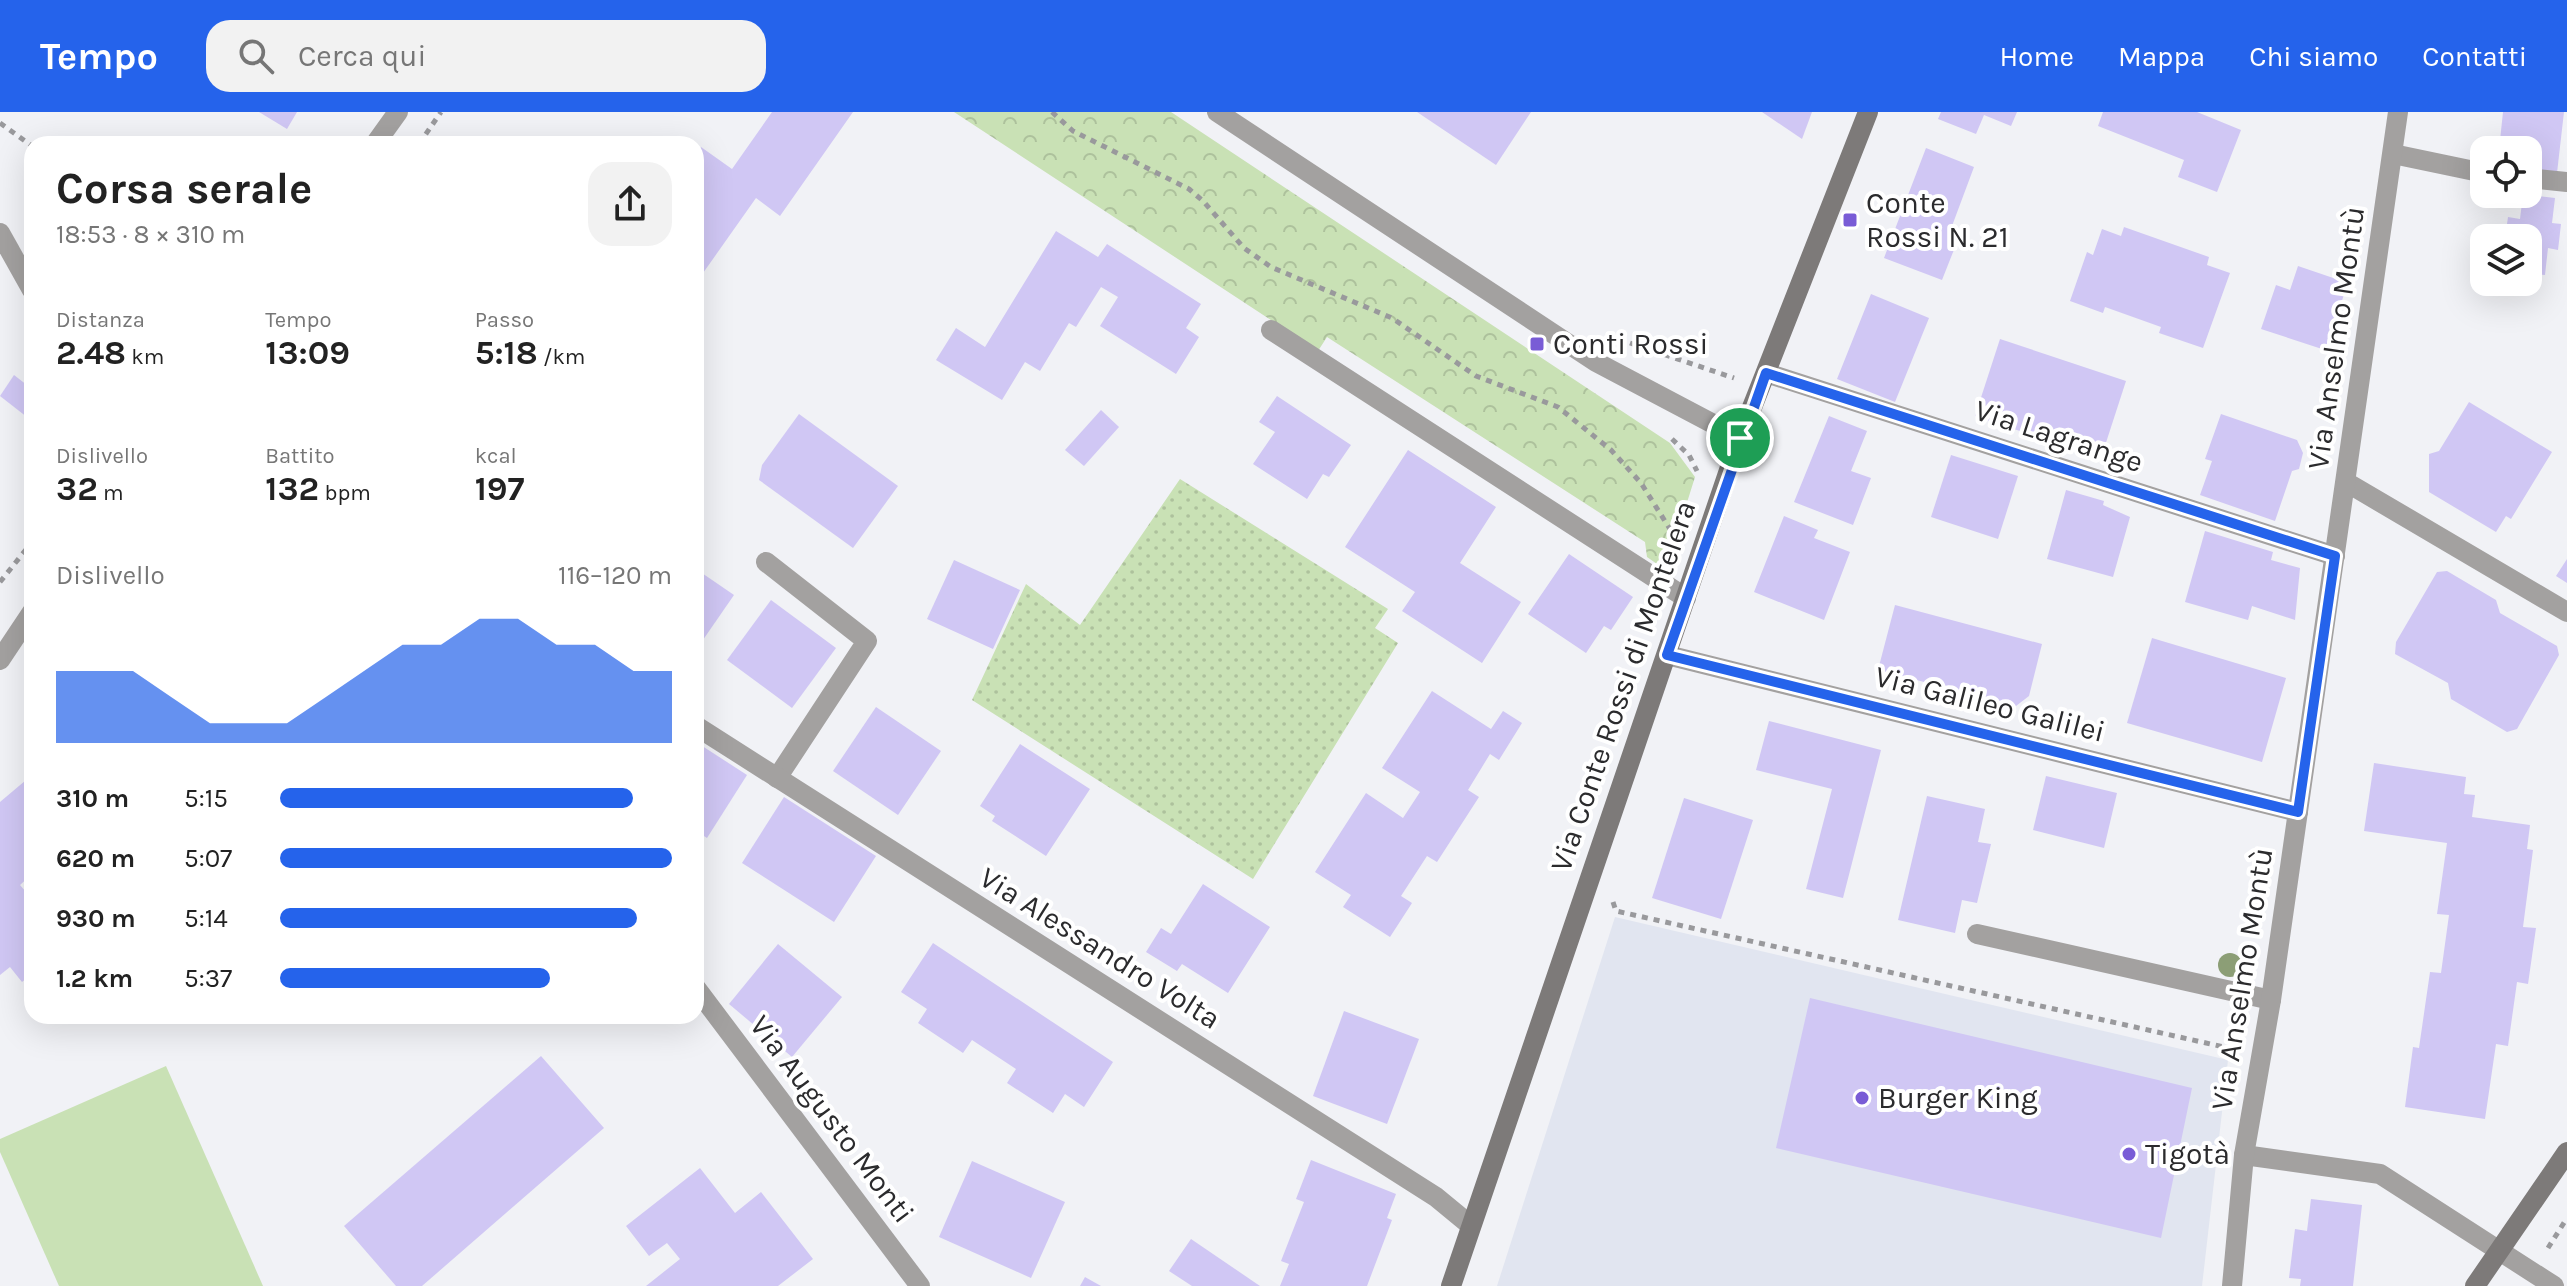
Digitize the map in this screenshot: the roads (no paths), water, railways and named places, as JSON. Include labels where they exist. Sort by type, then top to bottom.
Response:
[{"type":"street","points":[[381,136],[398,112]]},
{"type":"street","points":[[1217,112],[1596,362],[1740,438]]},
{"type":"street","name":"Via Conte Rossi di Montelera","points":[[1451,1286],[1470,1225],[1493,1169],[1589,874],[1667,655],[1678,593],[1868,112]]},
{"type":"street","name":"Via Anselmo Montù","points":[[2232,1286],[2244,1155],[2271,1000],[2398,112]]},
{"type":"street","points":[[2393,154],[2470,170]]},
{"type":"street","points":[[2542,179],[2567,182]]},
{"type":"street","points":[[0,233],[24,276]]},
{"type":"street","points":[[1271,330],[1678,593]]},
{"type":"street","name":"Via Lagrange","points":[[1766,373],[2335,556]]},
{"type":"street","points":[[2346,482],[2567,612]]},
{"type":"street","points":[[766,562],[867,641],[777,778]]},
{"type":"street","points":[[0,660],[24,624]]},
{"type":"street","name":"Via Galileo Galilei","points":[[1667,655],[2298,812]]},
{"type":"street","name":"Via Alessandro Volta","points":[[704,731],[1436,1197],[1470,1225]]},
{"type":"street","points":[[1977,934],[2271,1000]]},
{"type":"street","name":"Via Augusto Monti","points":[[704,999],[920,1286]]},
{"type":"street","points":[[2475,1286],[2567,1152]]},
{"type":"street","points":[[2244,1155],[2380,1174],[2554,1286]]},
{"type":"place","name":"Conte Rossi N. 21","points":[[1850,220]]},
{"type":"place","name":"Conti Rossi","points":[[1537,344]]},
{"type":"place","name":"Burger King","points":[[1862,1098]]},
{"type":"place","name":"Tigotà","points":[[2129,1154]]}]
